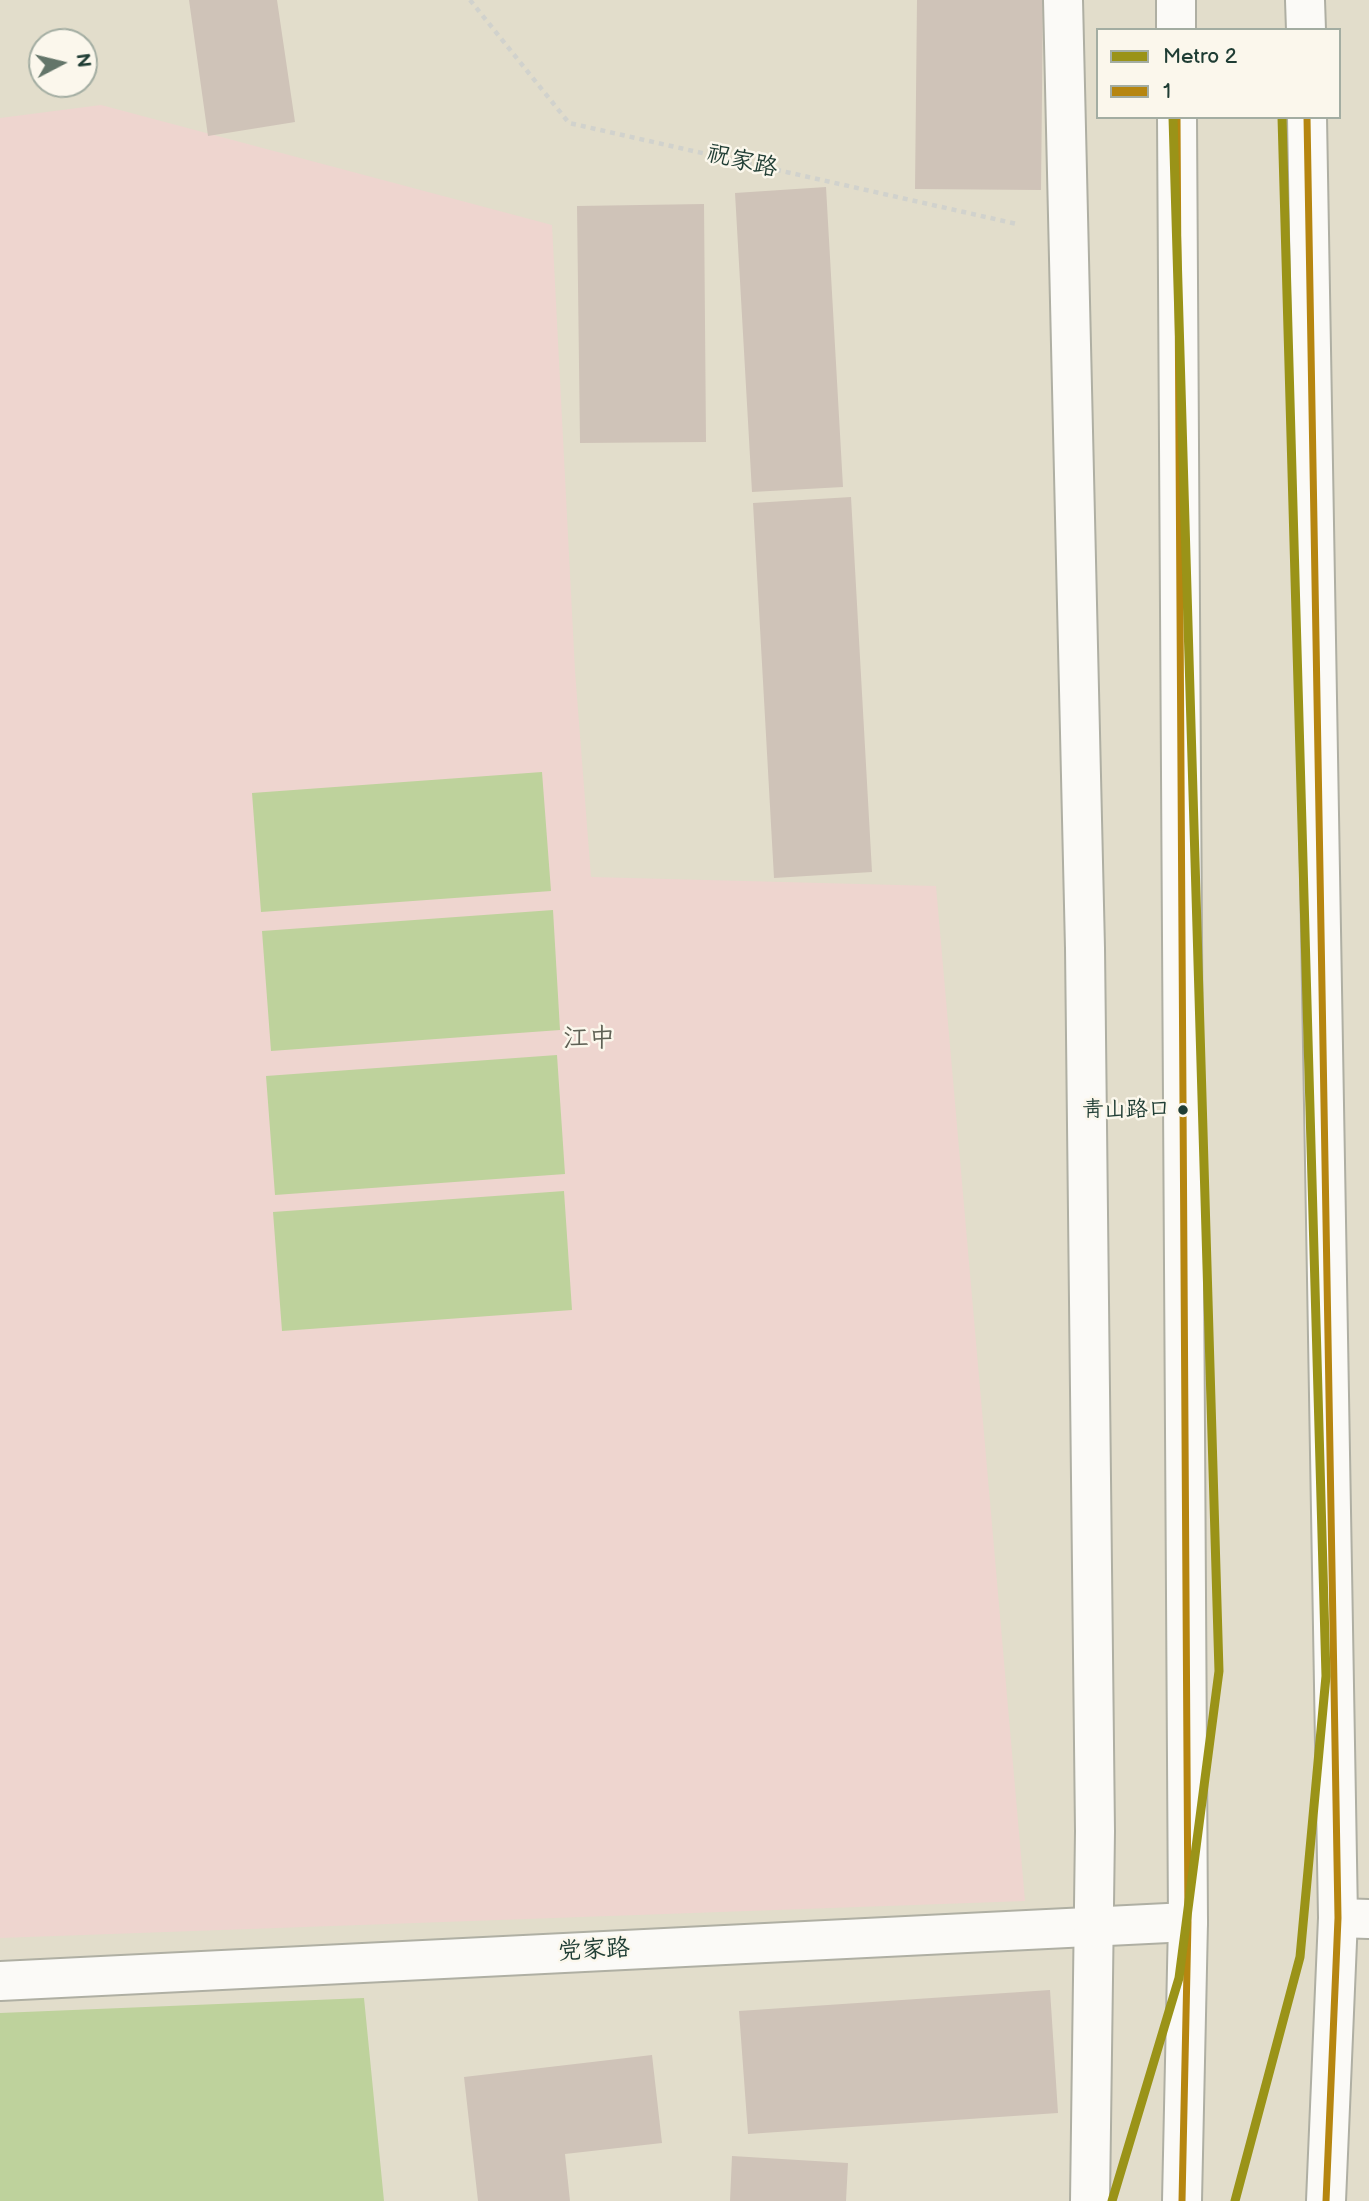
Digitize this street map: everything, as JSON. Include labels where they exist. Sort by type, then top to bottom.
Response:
[{"type":"main road","points":[[1063,0],[1084,934],[1094,1927],[1090,2201]]},
{"type":"main road","points":[[1176,0],[1176,28]]},
{"type":"main road","points":[[1305,0],[1306,28]]},
{"type":"main road","points":[[1177,119],[1188,1922],[1182,2201]]},
{"type":"main road","points":[[1307,119],[1353,1919],[1326,2201]]},
{"type":"main road","name":"党家路","points":[[0,1981],[1188,1922]]},
{"type":"path","name":"祝家路","points":[[470,0],[569,123],[1069,236]]},
{"type":"shaded area","points":[[101,105],[552,225],[575,671],[591,877],[936,886],[1025,1901],[0,1938],[0,118]]},
{"type":"green space","points":[[542,772],[551,891],[261,912],[252,793]]},
{"type":"green space","points":[[553,910],[560,1030],[271,1051],[262,931]]},
{"type":"green space","points":[[557,1055],[565,1174],[275,1195],[266,1076]]},
{"type":"green space","points":[[564,1191],[572,1310],[282,1331],[273,1212]]},
{"type":"green space","points":[[364,1998],[384,2201],[0,2201],[0,2013]]},
{"type":"building","points":[[189,0],[277,0],[295,122],[208,136]]},
{"type":"building","points":[[917,0],[1043,0],[1041,190],[915,189]]},
{"type":"building","points":[[826,187],[843,487],[752,492],[735,193]]},
{"type":"building","points":[[704,204],[706,442],[580,443],[577,206]]},
{"type":"building","points":[[851,497],[872,872],[774,878],[753,503]]},
{"type":"building","points":[[1050,1990],[1058,2113],[748,2134],[739,2011]]},
{"type":"building","points":[[652,2055],[662,2143],[565,2154],[570,2201],[478,2201],[464,2077]]},
{"type":"building","points":[[732,2156],[848,2163],[846,2201],[730,2201]]},
{"type":"metro line","name":"2","points":[[1112,2201],[1179,1978],[1219,1671],[1173,119]]},
{"type":"metro line","name":"2","points":[[1235,2201],[1300,1957],[1326,1676],[1282,119]]},
{"type":"transit line","name":"1","points":[[1177,119],[1188,1922],[1182,2201]]},
{"type":"transit line","name":"1","points":[[1307,119],[1338,1918],[1326,2201]]},
{"type":"place","name":"青山路口","points":[[1183,1110]]},
{"type":"district","name":"江中","points":[[589,1039]]}]
